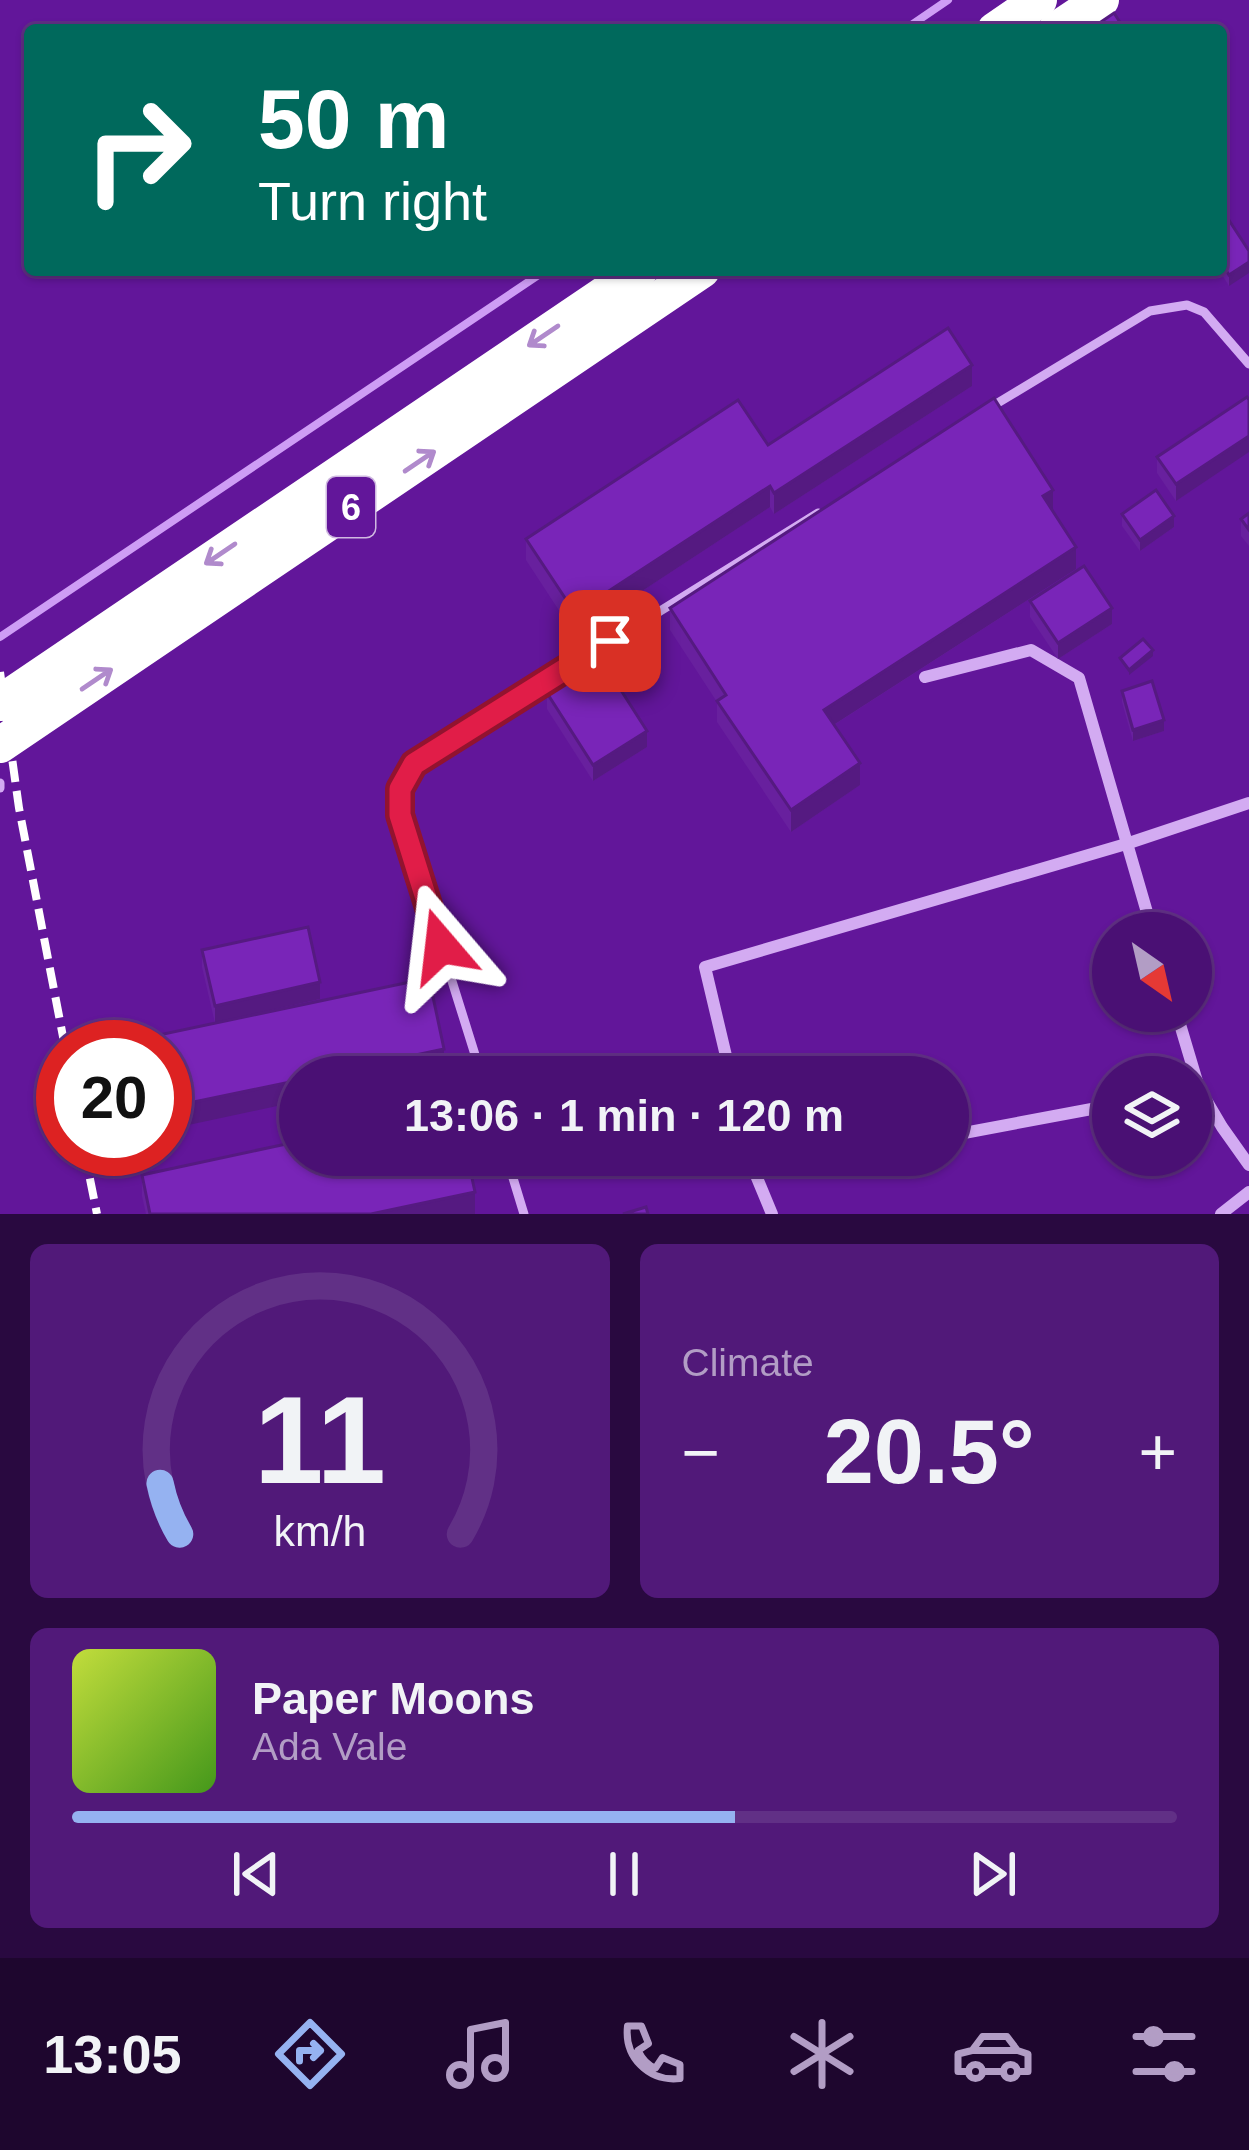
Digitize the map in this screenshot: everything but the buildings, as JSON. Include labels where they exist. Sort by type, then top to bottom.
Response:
[{"type":"highway","points":[[1003,24],[1039,0]]},
{"type":"highway","points":[[1066,24],[1101,0]]},
{"type":"highway","name":"6","points":[[0,703],[631,276]]},
{"type":"highway","name":"6","points":[[0,745],[693,276]]},
{"type":"street","points":[[925,677],[1031,650],[1079,678],[1147,912]]},
{"type":"street","points":[[726,1056],[705,967],[1126,844],[1249,803]]},
{"type":"street","points":[[969,1132],[1092,1109]]},
{"type":"street","points":[[1212,1113],[1249,1165]]},
{"type":"street","points":[[755,1176],[772,1214]]},
{"type":"street","points":[[1221,1214],[1249,1192]]},
{"type":"lane","points":[[988,409],[1150,311],[1186,305],[1204,312],[1249,364]]},
{"type":"lane","points":[[475,1056],[400,815],[400,789],[414,764],[828,507]]},
{"type":"lane","points":[[512,1176],[524,1214]]},
{"type":"waterway","points":[[913,24],[948,0]]},
{"type":"waterway","points":[[0,637],[537,276]]},
{"type":"railway","points":[[0,672],[19,808],[60,1020]]},
{"type":"railway","points":[[89,1176],[97,1214]]},
{"type":"route","points":[[441,946],[400,815],[400,789],[414,764],[610,641]]}]
